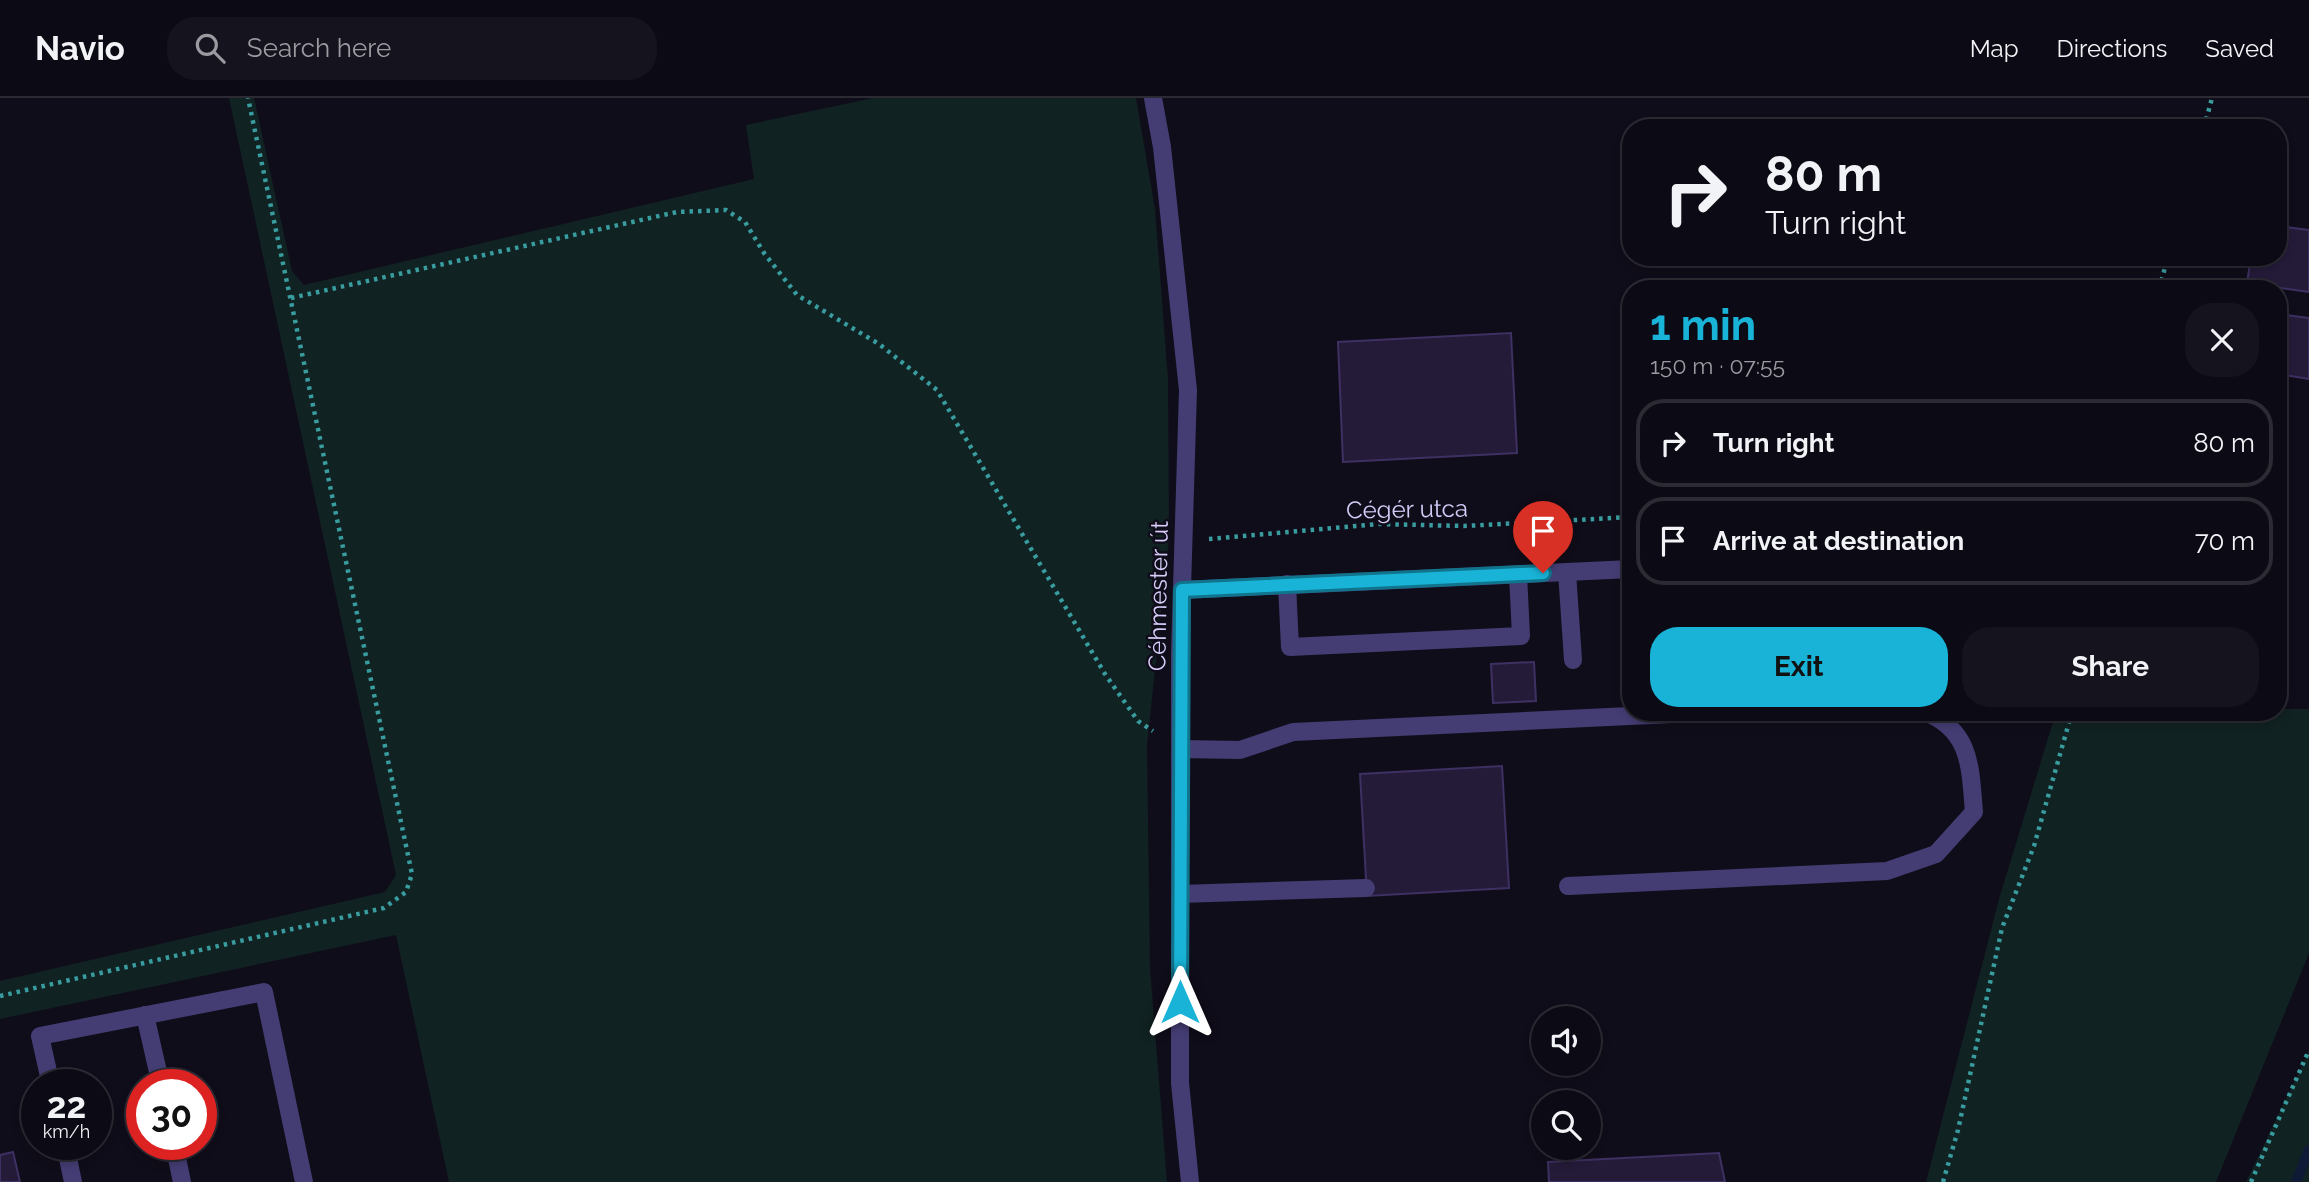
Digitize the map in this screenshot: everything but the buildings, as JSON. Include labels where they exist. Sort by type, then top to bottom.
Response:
[{"type":"street","name":"Céhmester út","points":[[1153,98],[1163,147],[1188,390],[1180,749],[1180,1083],[1190,1182]]},
{"type":"street","points":[[1182,590],[1622,569]]},
{"type":"street","points":[[1567,572],[1573,660]]},
{"type":"street","points":[[1287,584],[1290,647],[1521,636],[1518,574]]},
{"type":"street","points":[[1180,749],[1240,750],[1293,732],[1622,716]]},
{"type":"street","points":[[1568,886],[1887,871],[1936,854],[1974,812],[1969,754],[1944,721]]},
{"type":"street","points":[[1180,894],[1366,888]]},
{"type":"street","points":[[47,1069],[40,1036],[264,992],[304,1182]]},
{"type":"street","points":[[145,1015],[157,1069]]},
{"type":"street","points":[[68,1160],[73,1182]]},
{"type":"street","points":[[177,1160],[182,1182]]},
{"type":"path","points":[[0,996],[384,908],[405,892],[412,874],[248,98]]},
{"type":"path","points":[[2206,119],[2212,98]]},
{"type":"path","points":[[291,298],[677,212],[726,210],[746,222],[764,253],[797,296],[879,344],[937,390],[1105,674],[1138,721],[1180,749]]},
{"type":"path","name":"Cégér utca","points":[[1184,541],[1379,524],[1464,526],[1622,517]]},
{"type":"path","points":[[1943,1182],[1958,1130],[2002,929],[2034,846],[2069,721]]},
{"type":"path","points":[[2251,1182],[2309,1049]]},
{"type":"shaded area","points":[[229,98],[254,98],[292,271],[304,285],[754,179],[746,125],[873,98],[1136,98],[1155,209],[1168,379],[1169,537],[1147,745],[1150,968],[1167,1182],[449,1182],[396,935],[0,1019],[0,981],[385,892],[396,875]]},
{"type":"shaded area","points":[[2287,709],[2309,709],[2309,953],[2216,1182],[1926,1182],[1999,899],[2053,721],[2287,721]]},
{"type":"shaded area","points":[[2309,1050],[2309,1182],[2246,1182],[2307,1055]]},
{"type":"waterway","points":[[2296,1182],[2309,1150]]},
{"type":"route","points":[[1180,1002],[1182,590],[1543,573]]}]
